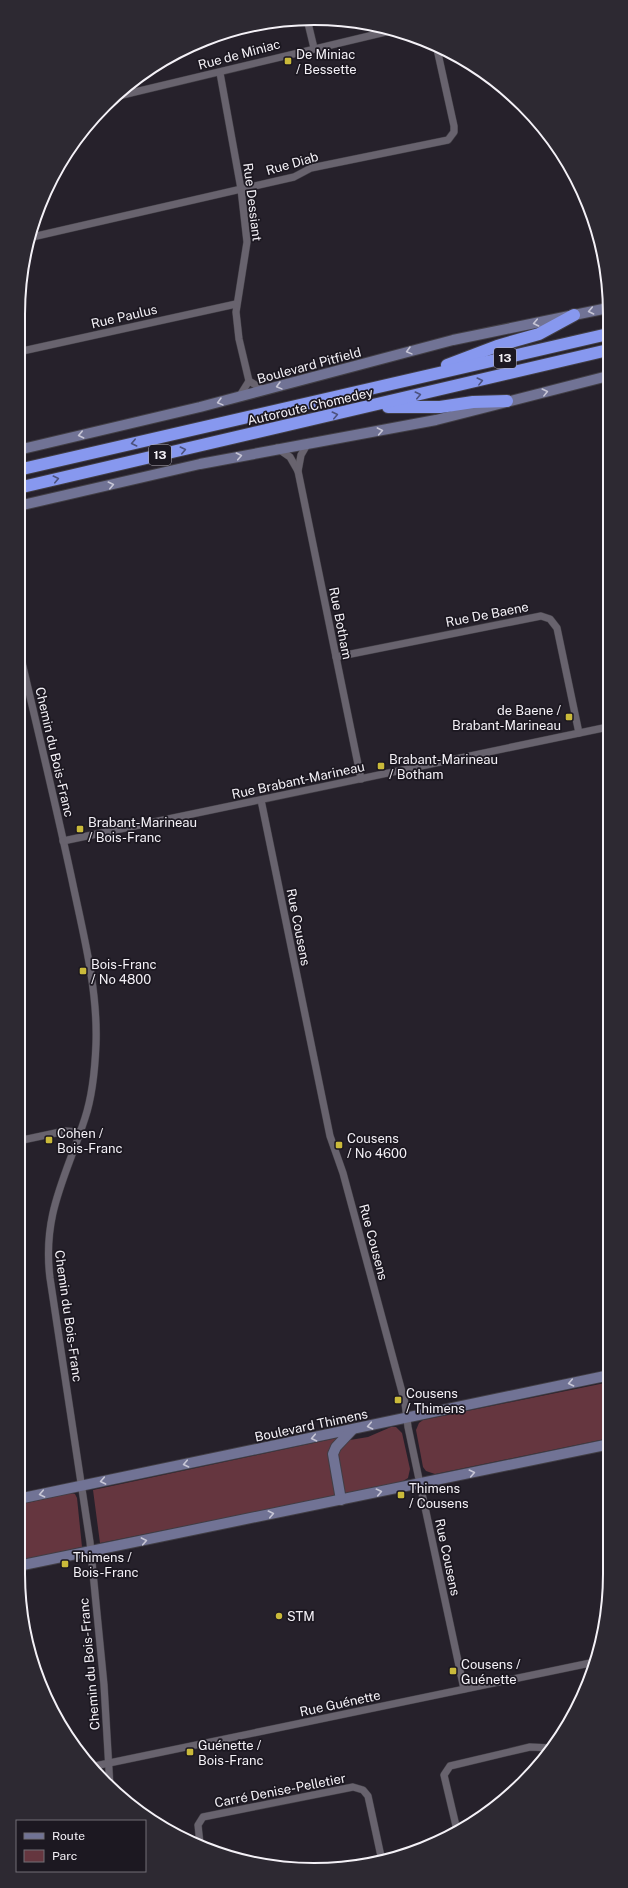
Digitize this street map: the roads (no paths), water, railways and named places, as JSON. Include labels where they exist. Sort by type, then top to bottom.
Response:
[{"type":"highway","points":[[403,382],[498,346],[539,334],[574,315]]},
{"type":"highway","name":"Autoroute Chomedey","points":[[25,468],[603,335]]},
{"type":"highway","name":"Autoroute Chomedey","points":[[25,486],[367,408],[603,351]]},
{"type":"highway","points":[[367,408],[440,407],[473,402],[507,401]]},
{"type":"street","points":[[308,25],[314,48]]},
{"type":"street","name":"Rue de Miniac","points":[[127,94],[220,73],[314,48],[380,33]]},
{"type":"street","name":"Rue Diab","points":[[36,236],[294,177],[311,168],[448,140],[454,132],[454,126],[438,53]]},
{"type":"street","name":"Rue Dessiant","points":[[220,73],[241,189],[247,242],[236,304],[239,339],[249,381]]},
{"type":"street","name":"Rue Paulus","points":[[25,350],[236,304]]},
{"type":"street","name":"Boulevard Pitfield","points":[[25,448],[239,397],[453,340],[603,309]]},
{"type":"street","points":[[25,504],[277,448],[308,444],[436,420],[603,377]]},
{"type":"street","points":[[239,397],[249,381],[264,390]]},
{"type":"street","name":"Rue Botham","points":[[298,472],[301,455],[308,444]]},
{"type":"street","name":"Rue Botham","points":[[277,448],[290,457],[298,472],[361,779]]},
{"type":"street","name":"Rue De Baene","points":[[336,657],[541,616],[550,619],[557,628],[580,733]]},
{"type":"street","name":"Chemin du Bois-Franc","points":[[25,675],[88,958],[95,1016],[96,1038],[93,1078],[88,1105],[53,1209],[48,1246],[50,1278],[92,1551],[104,1685],[109,1777]]},
{"type":"street","name":"Rue Brabant-Marineau","points":[[63,841],[603,728]]},
{"type":"street","name":"Rue Cousens","points":[[261,800],[330,1136],[350,1200],[405,1402],[420,1484],[464,1689]]},
{"type":"street","points":[[25,1140],[66,1131],[80,1132]]},
{"type":"street","name":"Boulevard Thimens","points":[[25,1498],[603,1376]]},
{"type":"street","points":[[341,1500],[333,1454],[336,1447],[352,1430]]},
{"type":"street","points":[[25,1565],[603,1445]]},
{"type":"street","name":"Rue Guénette","points":[[97,1765],[589,1663]]},
{"type":"street","points":[[457,1825],[444,1775],[450,1766],[530,1747],[545,1748]]},
{"type":"street","name":"Carré Denise-Pelletier","points":[[200,1839],[198,1825],[203,1817],[353,1787],[362,1790],[368,1796],[381,1855]]},
{"type":"place","name":"De Miniac / Bessette","points":[[288,61]]},
{"type":"place","name":"de Baene / Brabant-Marineau","points":[[569,717]]},
{"type":"place","name":"Brabant-Marineau / Botham","points":[[381,766]]},
{"type":"place","name":"Brabant-Marineau / Bois-Franc","points":[[80,829]]},
{"type":"place","name":"Bois-Franc / No 4800","points":[[83,971]]},
{"type":"place","name":"Cohen / Bois-Franc","points":[[49,1140]]},
{"type":"place","name":"Cousens / No 4600","points":[[339,1145]]},
{"type":"place","name":"Cousens / Thimens","points":[[398,1400]]},
{"type":"place","name":"Thimens / Cousens","points":[[401,1495]]},
{"type":"place","name":"Thimens / Bois-Franc","points":[[65,1564]]},
{"type":"place","name":"STM","points":[[279,1616]]},
{"type":"place","name":"Cousens / Guénette","points":[[453,1671]]},
{"type":"place","name":"Guénette / Bois-Franc","points":[[190,1752]]}]
